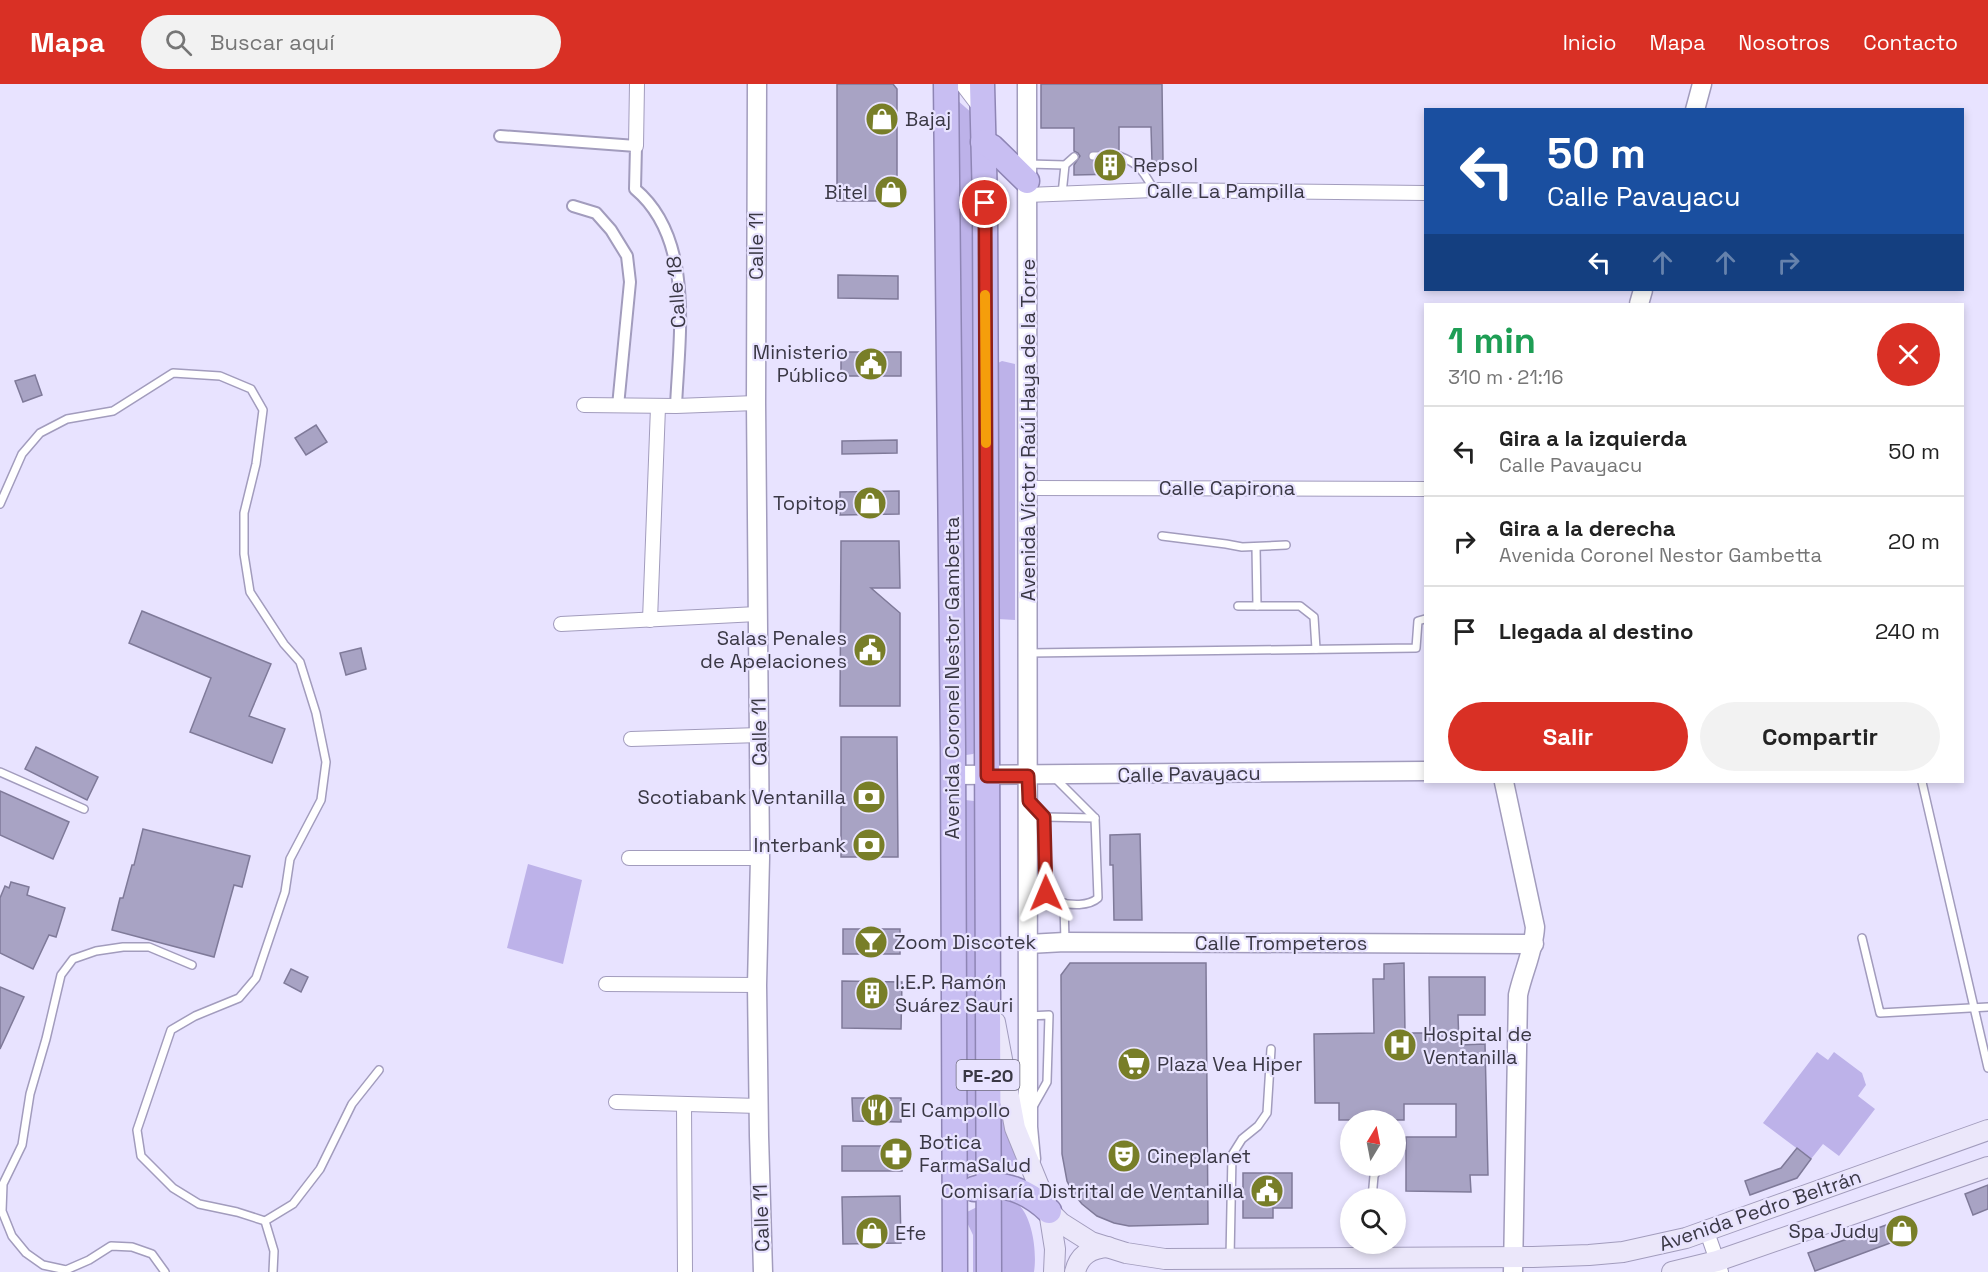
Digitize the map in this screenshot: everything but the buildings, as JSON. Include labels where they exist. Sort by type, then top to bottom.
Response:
[{"type":"highway","name":"Avenida Coronel Nestor Gambetta","points":[[946,84],[955,1272]]},
{"type":"highway","name":"Avenida Coronel Nestor Gambetta","points":[[982,84],[989,1272]]},
{"type":"highway","points":[[984,142],[1027,180]]},
{"type":"highway","points":[[955,1203],[964,1194],[976,1188],[988,1185],[1005,1186],[1037,1199],[1049,1210]]},
{"type":"highway","points":[[955,1230],[960,1272]]},
{"type":"main road","name":"Avenida Pedro Beltrán","points":[[988,990],[1016,1128],[1049,1210],[1076,1233],[1108,1247],[1126,1253],[1165,1259],[1373,1254],[1513,1264],[1623,1252],[1707,1232],[1988,1130]]},
{"type":"main road","name":"Avenida Pedro Beltrán","points":[[1672,1272],[1719,1266],[1988,1167]]},
{"type":"main road","points":[[1049,1210],[1055,1249],[1054,1272]]},
{"type":"main road","points":[[1075,1272],[1080,1259],[1087,1252],[1108,1247]]},
{"type":"street","points":[[500,136],[636,146],[637,84]]},
{"type":"street","name":"Calle 11","points":[[757,84],[756,403],[760,735],[757,985],[763,1272]]},
{"type":"street","points":[[962,84],[982,110]]},
{"type":"street","name":"Avenida Víctor Raúl Haya de la Torre","points":[[1027,84],[1028,1116],[1032,1167]]},
{"type":"street","points":[[1696,108],[1702,84]]},
{"type":"street","name":"Calle 18","points":[[636,146],[635,189],[651,205],[666,230],[673,250],[677,275],[680,326],[676,406]]},
{"type":"street","name":"Calle La Pampilla","points":[[1027,180],[1062,194],[1154,190],[1424,193]]},
{"type":"street","points":[[573,206],[596,213],[611,230],[627,256],[630,282],[618,406]]},
{"type":"street","points":[[584,405],[676,406],[756,403]]},
{"type":"street","points":[[650,620],[658,406]]},
{"type":"street","name":"Calle Capirona","points":[[1028,488],[1424,489]]},
{"type":"street","points":[[561,624],[757,614]]},
{"type":"street","points":[[631,739],[760,735]]},
{"type":"street","name":"Calle Pavayacu","points":[[953,775],[1052,776],[1424,771]]},
{"type":"street","points":[[1504,783],[1535,927],[1534,944],[1518,995],[1513,1264]]},
{"type":"street","points":[[629,858],[760,858]]},
{"type":"street","name":"Calle Trompeteros","points":[[1028,944],[1065,942],[1534,944]]},
{"type":"street","points":[[606,984],[757,985]]},
{"type":"street","points":[[616,1102],[759,1106]]},
{"type":"street","points":[[684,1104],[685,1272]]},
{"type":"street","points":[[1707,1232],[1719,1266]]},
{"type":"lane","points":[[1119,156],[1134,162],[1142,169],[1154,190]]},
{"type":"lane","points":[[1027,180],[1065,165],[1074,157]]},
{"type":"lane","points":[[1062,194],[1065,165]]},
{"type":"lane","points":[[0,504],[22,454],[40,433],[67,419],[113,411],[173,373],[220,376],[251,389],[263,410],[256,464],[244,513],[244,554],[250,592],[284,644],[300,662],[316,713],[326,762],[321,800],[290,859],[285,892],[256,978],[239,998],[195,1016],[171,1030],[137,1131],[141,1156],[173,1188],[199,1204],[265,1221]]},
{"type":"lane","points":[[1162,536],[1242,548],[1287,545]]},
{"type":"lane","points":[[1256,547],[1257,606]]},
{"type":"lane","points":[[1238,606],[1300,606],[1314,617],[1316,649]]},
{"type":"lane","points":[[1029,653],[1416,648],[1418,621],[1424,619]]},
{"type":"lane","points":[[0,772],[84,808]]},
{"type":"lane","points":[[1028,914],[1046,902],[1093,903],[1098,898],[1095,818],[1052,776]]},
{"type":"lane","points":[[1922,783],[1988,1068]]},
{"type":"lane","points":[[1029,801],[1044,817],[1046,902]]},
{"type":"lane","points":[[1044,817],[1095,818]]},
{"type":"lane","points":[[1064,903],[1065,942]]},
{"type":"lane","points":[[1862,938],[1880,1013],[1988,1007]]},
{"type":"lane","points":[[165,1272],[152,1254],[132,1247],[111,1246],[89,1260],[66,1270],[43,1265],[26,1253],[12,1236],[3,1211],[3,1184],[22,1145],[30,1094],[61,975],[74,959],[96,951],[123,946],[149,947],[192,965]]},
{"type":"lane","points":[[1028,1016],[1049,1015],[1047,1082],[1028,1116]]},
{"type":"lane","points":[[1230,1259],[1232,1155],[1242,1139],[1258,1126],[1267,1113],[1271,1049]]},
{"type":"lane","points":[[265,1221],[292,1204],[320,1169],[352,1104],[379,1070]]},
{"type":"lane","points":[[265,1221],[274,1251],[273,1272]]},
{"type":"shaded area","points":[[957,100],[973,114],[978,750],[966,755],[962,751]]},
{"type":"shaded area","points":[[1002,361],[1015,364],[1015,620],[998,619],[998,363]]},
{"type":"shaded area","points":[[965,800],[978,804],[980,1170],[964,1178]]},
{"type":"shaded area","points":[[528,864],[582,880],[563,964],[507,948]]},
{"type":"shaded area","points":[[1817,1052],[1828,1060],[1834,1052],[1862,1073],[1866,1085],[1858,1096],[1875,1109],[1839,1156],[1823,1144],[1811,1159],[1763,1123]]},
{"type":"shaded area","points":[[997,1083],[1022,1167],[996,1165]]},
{"type":"shaded area","points":[[996,1197],[1016,1202],[1023,1210],[1034,1246],[1034,1272],[996,1272]]},
{"type":"shaded area","points":[[981,1205],[980,1272],[973,1272],[973,1235],[963,1214]]},
{"type":"slow traffic","points":[[985,295],[986,443]]},
{"type":"place","name":"Bajaj","points":[[882,119]]},
{"type":"place","name":"Repsol","points":[[1110,165]]},
{"type":"place","name":"Bitel","points":[[891,192]]},
{"type":"place","name":"Ministerio Público","points":[[871,364]]},
{"type":"place","name":"Topitop","points":[[870,503]]},
{"type":"place","name":"Salas Penales de Apelaciones","points":[[870,650]]},
{"type":"place","name":"Scotiabank Ventanilla","points":[[869,797]]},
{"type":"place","name":"Interbank","points":[[869,845]]},
{"type":"place","name":"Zoom Discotek","points":[[871,942]]},
{"type":"place","name":"I.E.P. Ramón Suárez Sauri","points":[[872,993]]},
{"type":"place","name":"Hospital de Ventanilla","points":[[1400,1045]]},
{"type":"place","name":"Plaza Vea Hiper","points":[[1134,1064]]},
{"type":"place","name":"El Campollo","points":[[877,1110]]},
{"type":"place","name":"Botica FarmaSalud","points":[[896,1154]]},
{"type":"place","name":"Cineplanet","points":[[1124,1156]]},
{"type":"place","name":"Comisaría Distrital de Ventanilla","points":[[1267,1191]]},
{"type":"place","name":"Spa Judy","points":[[1902,1231]]},
{"type":"place","name":"Efe","points":[[872,1233]]},
{"type":"route","points":[[985,203],[987,776],[1028,776],[1029,801],[1044,817],[1046,893]]}]
